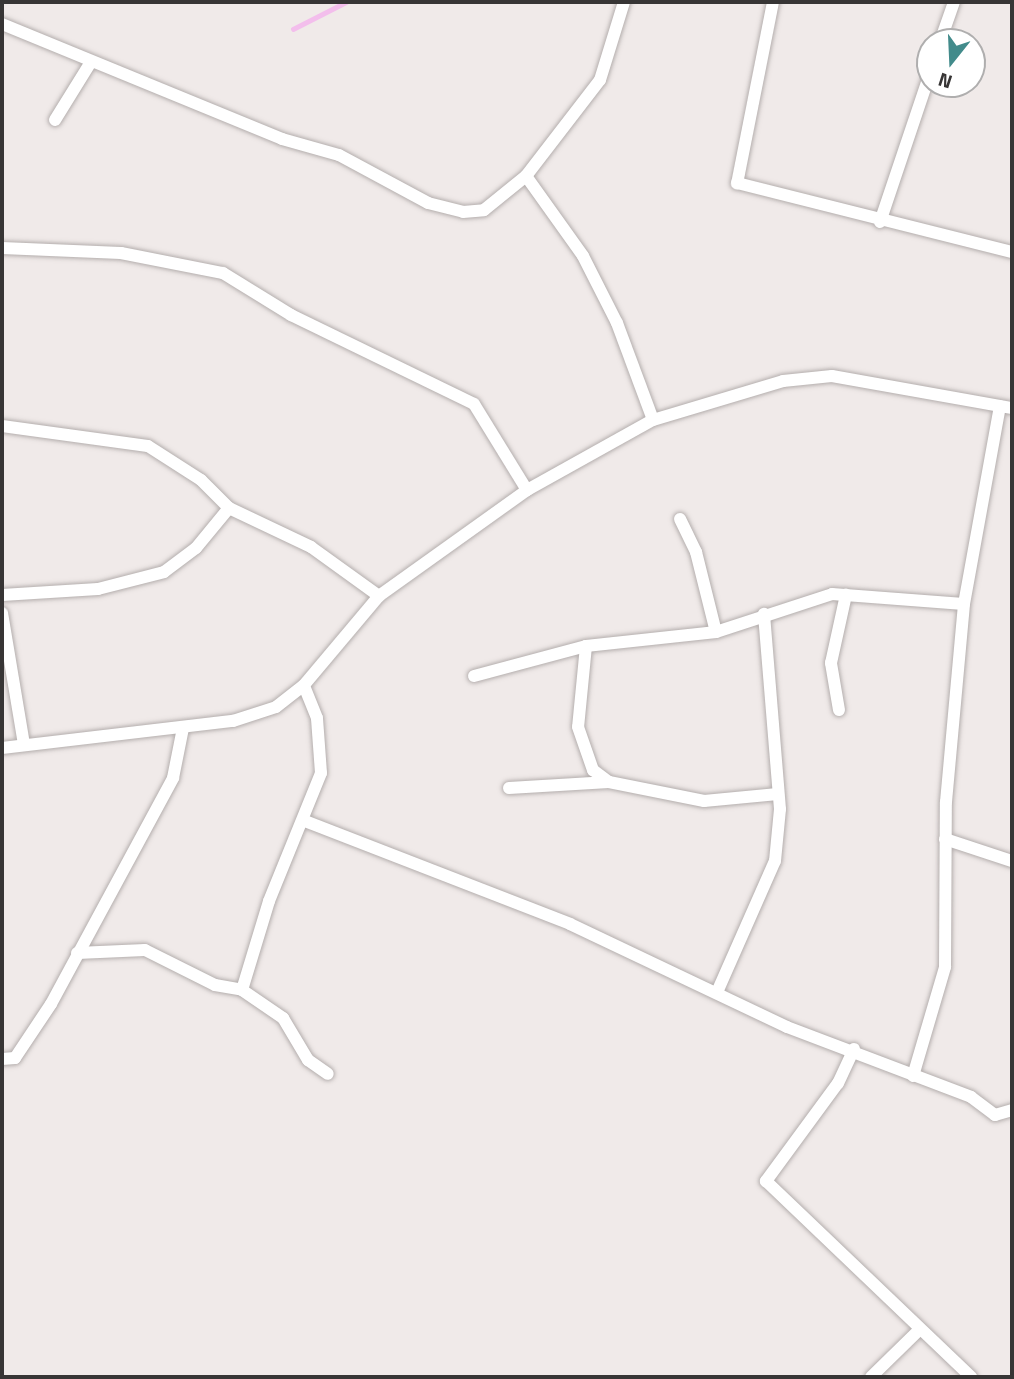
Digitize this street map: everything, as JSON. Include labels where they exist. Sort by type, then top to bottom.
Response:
[{"type":"street","points":[[2,24],[282,139],[339,155],[447,210],[484,210],[526,176],[600,80],[624,2]]},
{"type":"street","points":[[773,2],[737,183],[880,222],[1012,252]]},
{"type":"street","points":[[945,28],[954,2]]},
{"type":"street","points":[[55,120],[91,62]]},
{"type":"street","points":[[880,222],[922,98]]},
{"type":"street","points":[[526,176],[583,256],[617,323],[653,420]]},
{"type":"street","points":[[2,248],[121,253],[232,277],[290,315],[474,404],[527,489]]},
{"type":"street","points":[[2,748],[183,728],[276,708],[304,685],[379,596],[527,489],[653,420],[783,381],[832,376],[1006,407],[964,604],[944,839],[945,967],[912,1076]]},
{"type":"street","points":[[2,426],[148,446],[201,480],[229,508],[311,548],[379,596]]},
{"type":"street","points":[[2,595],[98,589],[164,572],[196,548],[229,508]]},
{"type":"street","points":[[680,519],[696,552],[716,632]]},
{"type":"street","points":[[474,676],[586,646],[716,632],[764,614],[846,595],[964,604]]},
{"type":"street","points":[[839,710],[831,663],[846,595]]},
{"type":"street","points":[[2,613],[24,744]]},
{"type":"street","points":[[718,989],[775,861],[778,794],[764,614]]},
{"type":"street","points":[[586,646],[578,727],[593,770],[609,782]]},
{"type":"street","points":[[242,990],[269,901],[305,821],[321,773],[317,718],[304,685]]},
{"type":"street","points":[[2,1059],[15,1058],[77,953],[173,778],[183,728]]},
{"type":"street","points":[[509,788],[609,782],[704,801],[778,794]]},
{"type":"street","points":[[305,821],[570,923],[679,979],[718,989],[787,1027],[854,1049],[912,1076],[971,1097],[995,1115],[1012,1110]]},
{"type":"street","points":[[944,839],[1012,861]]},
{"type":"street","points":[[77,953],[145,950],[215,985],[242,990],[283,1018],[308,1060],[328,1074]]},
{"type":"street","points":[[854,1049],[838,1083],[766,1181],[917,1332],[971,1377]]},
{"type":"street","points":[[871,1377],[917,1332]]},
{"type":"waterway","points":[[293,29],[346,2]]}]
